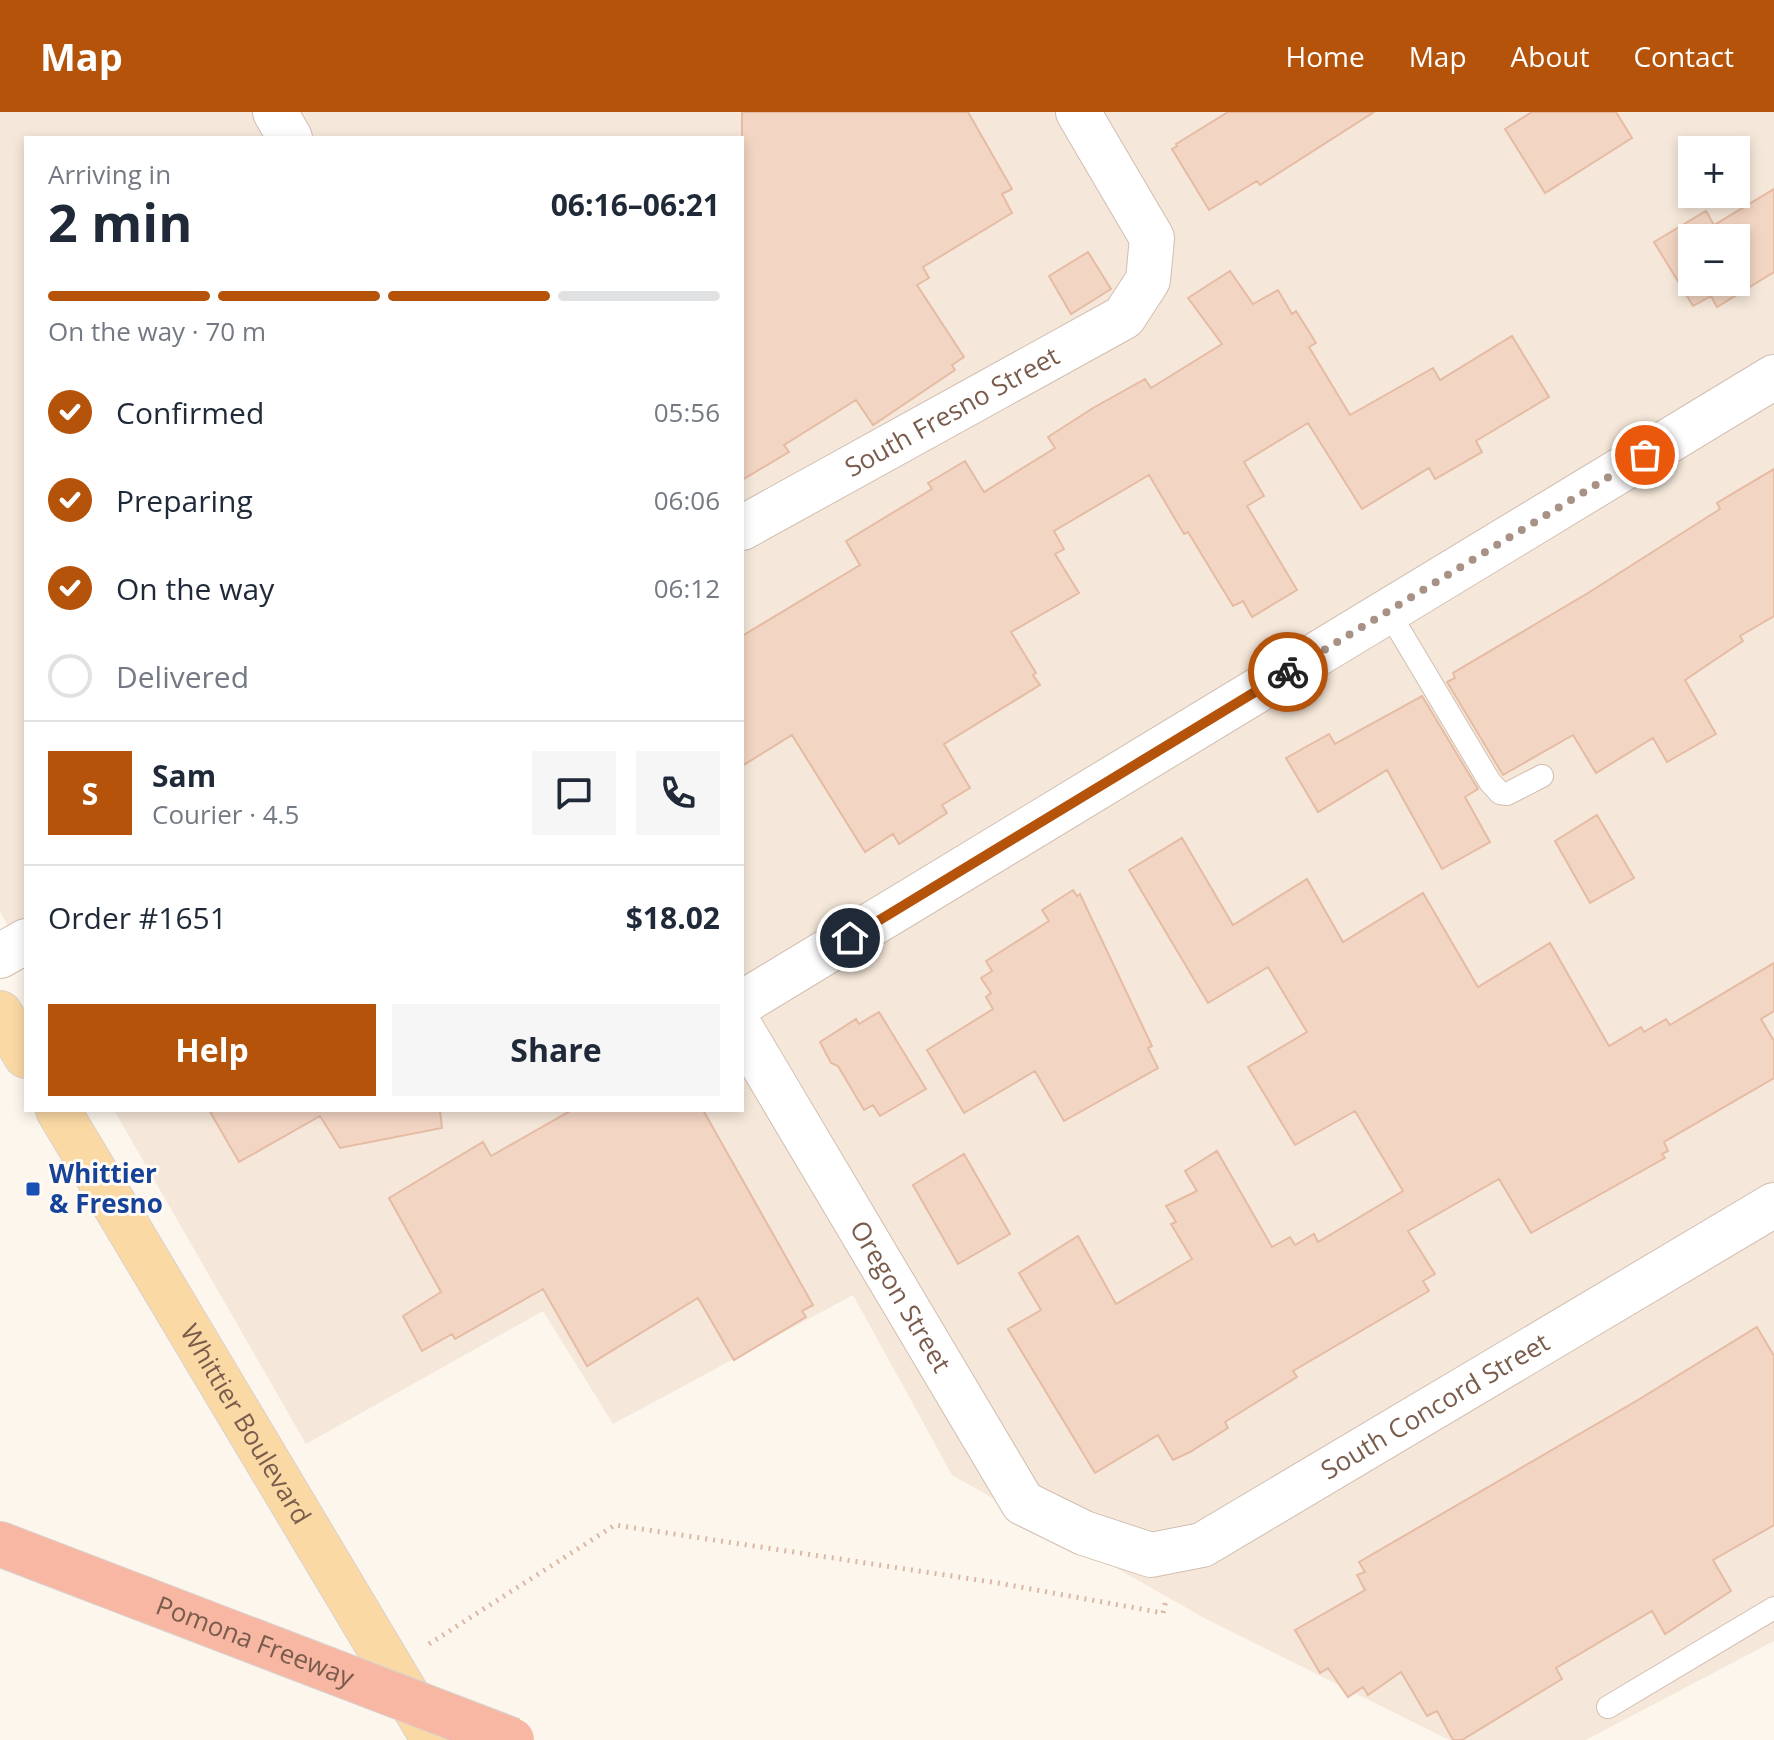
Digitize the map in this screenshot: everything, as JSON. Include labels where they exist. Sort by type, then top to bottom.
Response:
[{"type":"highway","name":"Pomona Freeway","points":[[0,1544],[512,1740]]},
{"type":"main road","points":[[0,1013],[24,1053]]},
{"type":"main road","name":"Whittier Boulevard","points":[[59,1112],[434,1740]]},
{"type":"street","points":[[275,112],[289,136]]},
{"type":"street","name":"South Fresno Street","points":[[744,527],[1124,317],[1148,280],[1152,238],[1078,112]]},
{"type":"street","points":[[744,1002],[1774,377]]},
{"type":"street","points":[[0,956],[24,942]]},
{"type":"street","name":"Oregon Street","points":[[744,1033],[1023,1503],[1084,1533]]},
{"type":"street","name":"South Concord Street","points":[[1084,1533],[1151,1555],[1202,1545],[1774,1205]]},
{"type":"lane","points":[[1388,611],[1490,782],[1500,793],[1507,794],[1542,776]]},
{"type":"lane","points":[[1608,1707],[1774,1608]]},
{"type":"path","points":[[391,1669],[615,1525],[998,1583],[1163,1613],[1177,1550]]},
{"type":"shaded area","points":[[0,112],[1774,112],[1774,1641],[1586,1740],[1449,1740],[1206,1619],[952,1475],[853,1295],[613,1424],[543,1311],[306,1444],[115,1112],[744,1112],[744,136],[24,136],[24,954],[0,912]]},
{"type":"building","points":[[742,112],[968,112],[1012,189],[1002,194],[1012,213],[923,267],[929,278],[917,285],[964,357],[952,365],[955,370],[873,425],[856,400],[784,445],[789,452],[744,479],[744,136]]},
{"type":"building","points":[[1228,112],[1374,112],[1260,185],[1257,181],[1209,210],[1172,149]]},
{"type":"building","points":[[1532,112],[1616,112],[1632,138],[1545,193],[1505,129]]},
{"type":"building","points":[[1774,189],[1774,272],[1750,287],[1750,224],[1716,224],[1742,208],[1750,208],[1750,203]]},
{"type":"building","points":[[1706,211],[1713,224],[1684,224]]},
{"type":"building","points":[[1678,228],[1678,281],[1654,242]]},
{"type":"building","points":[[1088,252],[1111,289],[1071,314],[1049,276]]},
{"type":"building","points":[[1230,271],[1253,304],[1278,290],[1292,314],[1296,311],[1316,343],[1309,347],[1350,415],[1433,368],[1440,380],[1512,336],[1549,397],[1476,441],[1482,452],[1435,479],[1429,468],[1362,509],[1308,423],[1244,462],[1264,496],[1247,506],[1297,590],[1252,617],[1243,601],[1233,606],[1149,475],[1054,531],[1064,549],[1055,554],[1079,593],[1011,632],[1040,685],[944,744],[970,788],[942,805],[947,813],[899,844],[893,834],[865,852],[792,735],[744,765],[744,635],[860,565],[846,541],[932,489],[928,483],[965,461],[984,492],[1055,448],[1048,437],[1093,408],[1145,379],[1151,388],[1222,344],[1188,298]]},
{"type":"building","points":[[1687,296],[1711,296],[1693,306]]},
{"type":"building","points":[[1711,296],[1735,296],[1717,307]]},
{"type":"building","points":[[1774,469],[1774,616],[1740,636],[1743,641],[1685,680],[1716,734],[1667,762],[1653,738],[1596,773],[1573,735],[1503,775],[1447,682],[1455,678],[1453,673],[1588,593],[1720,509],[1717,503]]},
{"type":"building","points":[[1422,696],[1478,789],[1465,797],[1490,842],[1442,869],[1387,770],[1318,812],[1286,758],[1329,734],[1335,744]]},
{"type":"building","points":[[1597,815],[1634,878],[1590,903],[1555,841]]},
{"type":"building","points":[[1182,838],[1233,925],[1307,879],[1343,942],[1423,893],[1478,987],[1550,943],[1609,1046],[1641,1027],[1644,1032],[1666,1019],[1670,1025],[1774,963],[1774,1011],[1761,1019],[1774,1041],[1774,1078],[1664,1142],[1668,1151],[1662,1154],[1665,1158],[1531,1233],[1499,1179],[1408,1231],[1435,1274],[1423,1281],[1429,1291],[1293,1371],[1297,1377],[1225,1422],[1228,1428],[1190,1452],[1173,1460],[1158,1435],[1095,1473],[1008,1329],[1041,1310],[1019,1273],[1078,1236],[1116,1304],[1192,1259],[1171,1224],[1176,1222],[1166,1206],[1197,1191],[1185,1171],[1217,1151],[1272,1247],[1290,1237],[1295,1245],[1314,1234],[1318,1242],[1403,1191],[1355,1111],[1295,1145],[1248,1067],[1307,1032],[1268,967],[1208,1003],[1129,870]]},
{"type":"building","points":[[1073,890],[1077,896],[1080,894],[1152,1046],[1148,1048],[1158,1068],[1064,1121],[1035,1071],[964,1113],[927,1050],[993,1009],[986,997],[991,993],[981,978],[992,971],[986,961],[1049,921],[1042,910]]},
{"type":"building","points":[[879,1012],[926,1089],[880,1116],[873,1105],[864,1110],[820,1042],[856,1019],[859,1024]]},
{"type":"building","points":[[210,1112],[440,1112],[442,1128],[340,1148],[320,1116],[239,1162]]},
{"type":"building","points":[[568,1112],[704,1112],[813,1305],[802,1311],[806,1317],[734,1360],[698,1298],[587,1366],[543,1289],[455,1339],[452,1334],[422,1351],[403,1316],[441,1292],[389,1198],[483,1142],[491,1156]]},
{"type":"building","points":[[964,1154],[1010,1234],[958,1264],[913,1185]]},
{"type":"building","points":[[1757,1327],[1774,1356],[1774,1525],[1713,1560],[1731,1591],[1665,1634],[1652,1611],[1556,1668],[1562,1679],[1462,1740],[1453,1740],[1437,1711],[1427,1716],[1401,1672],[1368,1695],[1363,1687],[1348,1697],[1328,1668],[1320,1673],[1295,1630],[1365,1590],[1357,1575],[1365,1572],[1359,1562]]},
{"type":"way so far","points":[[1288,672],[1645,455]]},
{"type":"place","name":"Whittier & Fresno","points":[[33,1189]]},
{"type":"route","points":[[850,938],[1288,672]]}]
